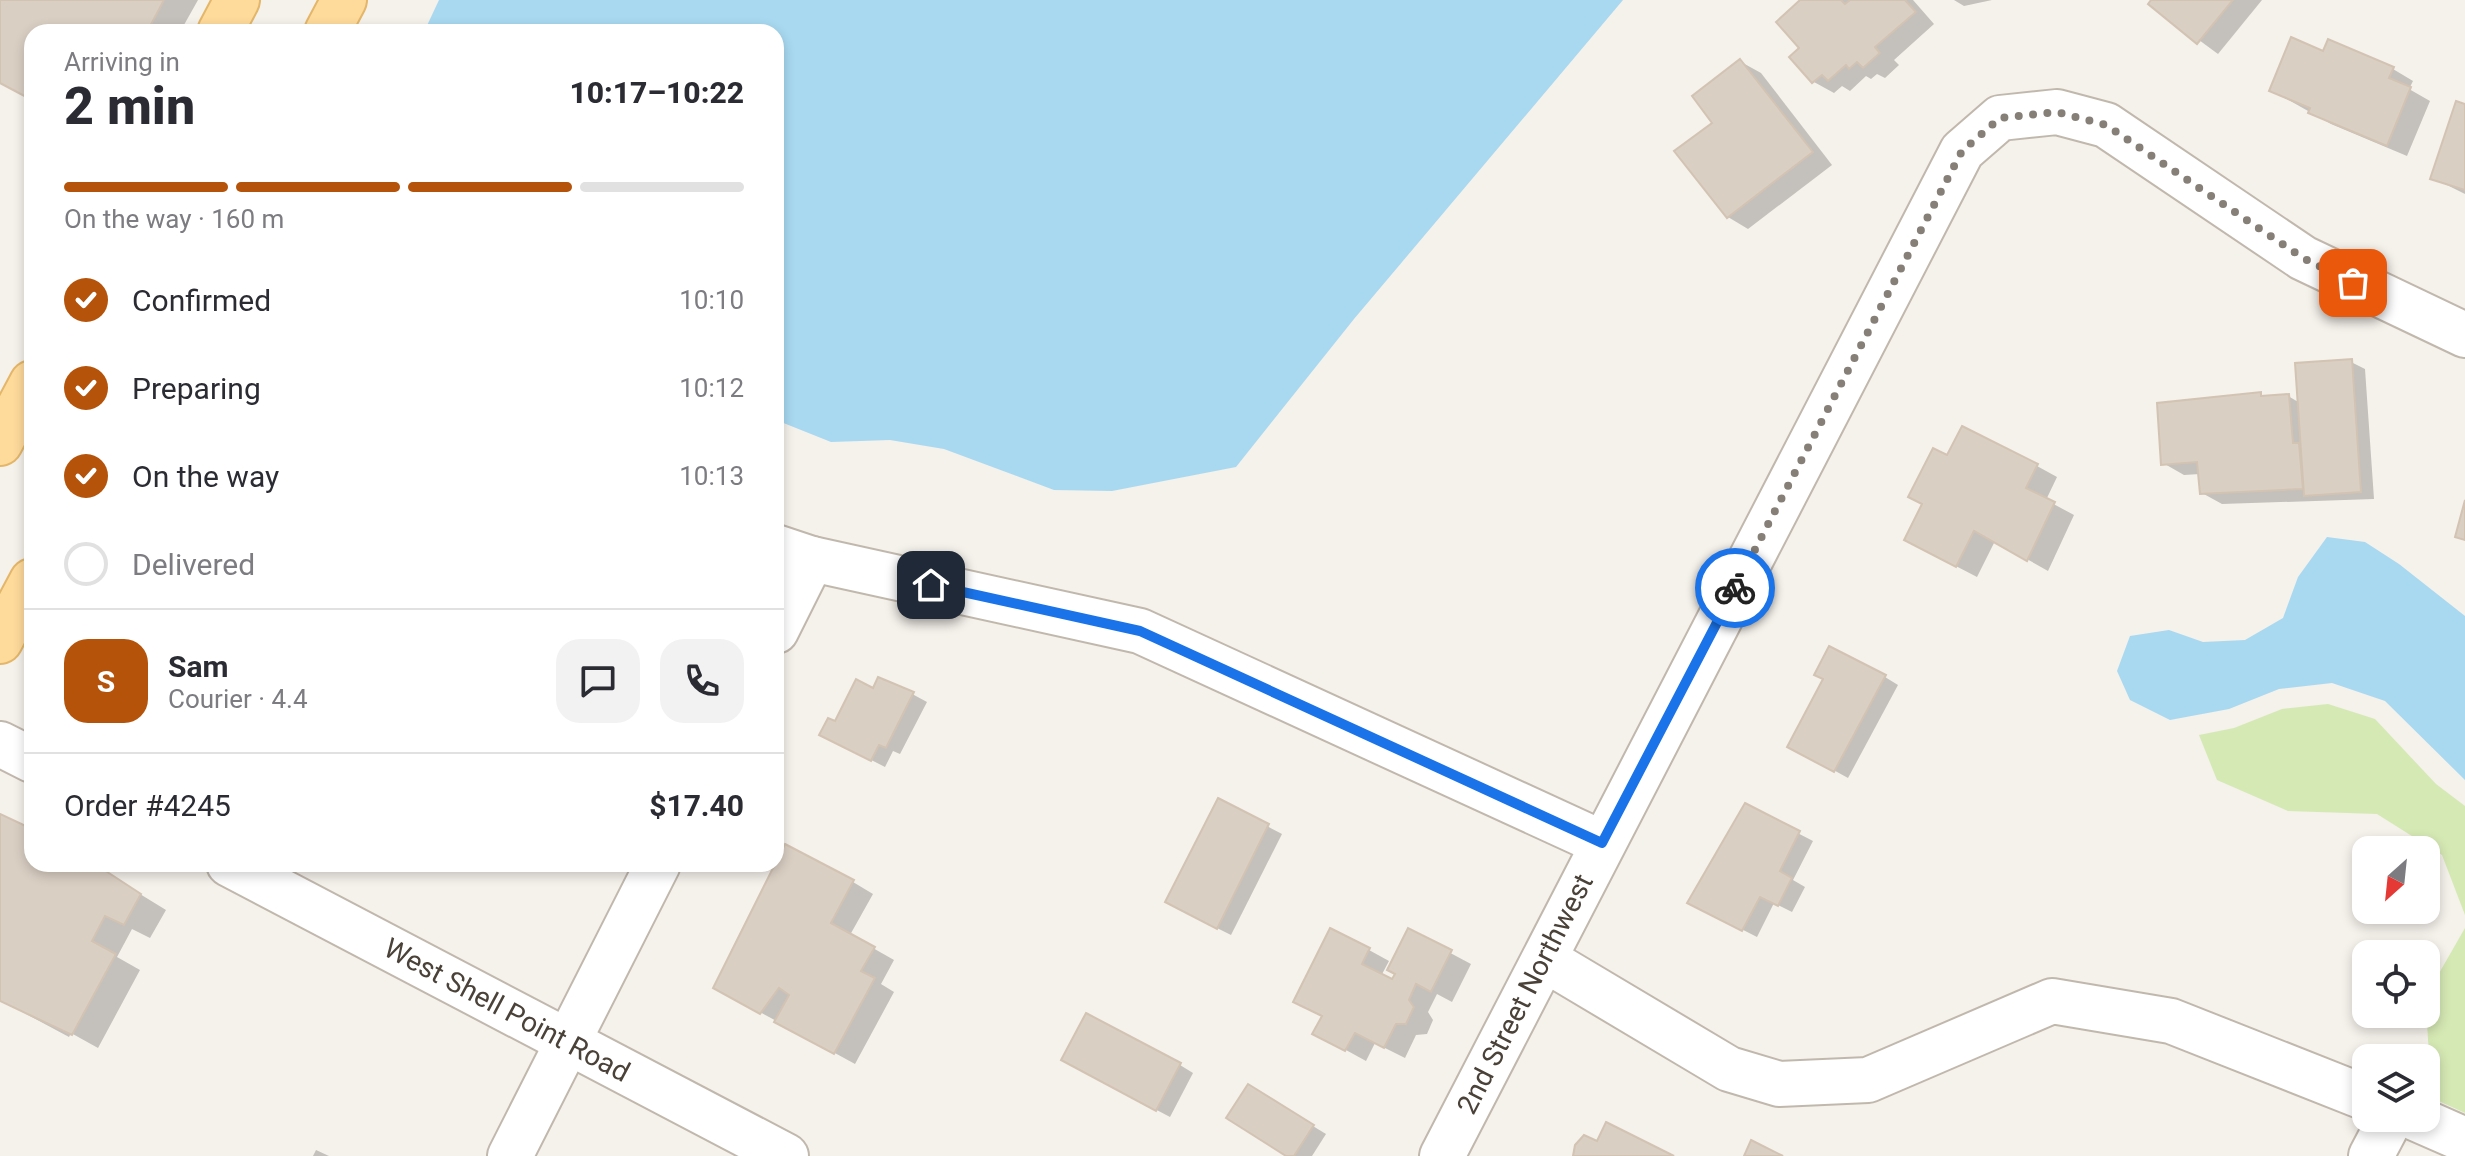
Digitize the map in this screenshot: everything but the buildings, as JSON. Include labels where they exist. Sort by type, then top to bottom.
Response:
[{"type":"main road","points":[[224,24],[237,0]]},
{"type":"main road","points":[[331,24],[344,0]]},
{"type":"main road","points":[[0,443],[24,398]]},
{"type":"main road","points":[[0,641],[24,596]]},
{"type":"street","name":"2nd Street Northwest","points":[[1442,1156],[1962,151],[2000,118],[2057,112],[2106,125],[2303,258],[2465,335]]},
{"type":"street","points":[[784,596],[794,553],[1140,631],[1602,843]]},
{"type":"street","points":[[0,744],[24,756]]},
{"type":"street","name":"West Shell Point Road","points":[[244,872],[786,1156]]},
{"type":"street","points":[[510,1156],[654,872]]},
{"type":"street","points":[[1546,960],[1729,1069],[1779,1084],[1868,1080],[2052,1001],[2171,1021],[2352,1092]]},
{"type":"street","points":[[2440,1129],[2465,1140]]},
{"type":"street","points":[[2371,1156],[2384,1132]]},
{"type":"green space","points":[[2328,704],[2375,719],[2436,784],[2465,806],[2465,915],[2440,854],[2440,836],[2412,836],[2377,814],[2288,811],[2217,780],[2199,735],[2234,728],[2282,709]]},
{"type":"green space","points":[[2465,928],[2465,1113],[2440,1102],[2440,1044],[2428,1044],[2427,1028],[2440,1028],[2440,972]]},
{"type":"water","points":[[439,0],[1623,0],[1354,319],[1236,467],[1112,491],[1054,490],[944,449],[890,440],[831,442],[784,423],[784,24],[428,24]]},
{"type":"water","points":[[2327,537],[2365,542],[2399,564],[2465,616],[2465,780],[2385,701],[2332,683],[2279,689],[2229,709],[2170,720],[2130,700],[2117,671],[2130,636],[2169,630],[2203,642],[2245,640],[2283,618],[2298,577]]},
{"type":"way so far","points":[[1735,588],[1962,151],[2000,118],[2057,112],[2106,125],[2303,258],[2353,283]]},
{"type":"route","points":[[931,585],[1140,631],[1602,843],[1735,588]]}]
